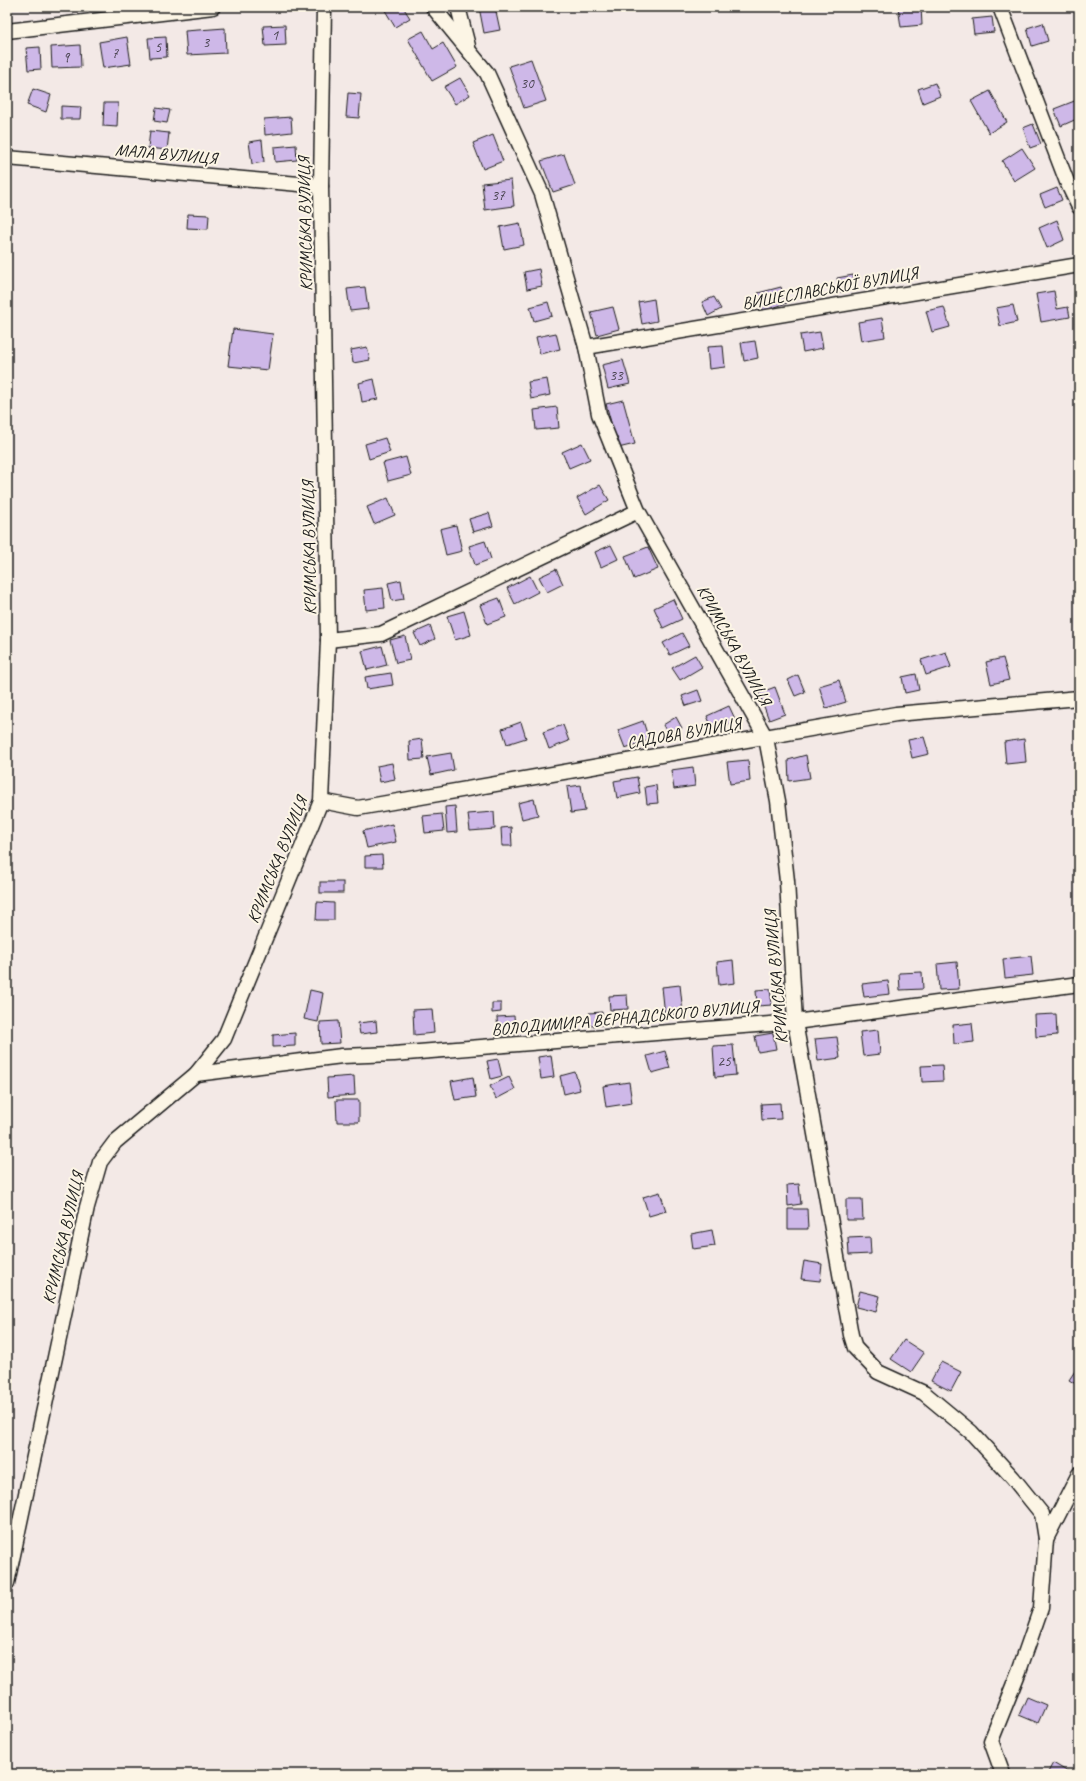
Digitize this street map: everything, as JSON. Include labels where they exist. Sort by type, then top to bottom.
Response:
[{"type":"street","points":[[7,31],[213,7]]},
{"type":"street","name":"КРИМСЬКА ВУЛИЦЯ","points":[[7,1583],[87,1207],[100,1162],[115,1142],[196,1074],[224,1039],[322,801],[328,640],[321,186],[324,7]]},
{"type":"street","name":"КРИМСЬКА ВУЛИЦЯ","points":[[433,7],[488,73],[542,194],[586,347],[599,414],[638,511],[766,738],[778,801],[787,881],[795,1022],[851,1335],[855,1348],[878,1372],[924,1393],[971,1432],[1013,1478],[1042,1514],[1046,1539]]},
{"type":"street","points":[[458,7],[469,51]]},
{"type":"street","points":[[1000,7],[1067,182],[1079,207]]},
{"type":"street","name":"МАЛА ВУЛИЦЯ","points":[[7,158],[321,186]]},
{"type":"street","name":"ВИШЕСЛАВСЬКОЇ ВУЛИЦЯ","points":[[586,347],[1079,265]]},
{"type":"street","points":[[328,640],[381,634],[638,511]]},
{"type":"street","name":"САДОВА ВУЛИЦЯ","points":[[322,801],[358,808],[766,738],[896,714],[1079,698]]},
{"type":"street","name":"ВОЛОДИМИРА ВЕРНАДСЬКОГО ВУЛИЦЯ","points":[[196,1074],[342,1056],[394,1054],[795,1022],[1079,984]]},
{"type":"street","points":[[1003,1774],[991,1741],[1019,1671],[1041,1608],[1046,1539],[1079,1474]]},
{"type":"building","points":[[383,7],[403,7],[410,18],[395,27]]},
{"type":"building","points":[[479,7],[495,7],[500,30],[484,33]]},
{"type":"building","points":[[898,7],[921,7],[922,25],[901,27]]},
{"type":"building","points":[[992,17],[994,32],[974,34],[972,19]]},
{"type":"building","points":[[1043,23],[1048,41],[1032,46],[1027,28]]},
{"type":"building","points":[[285,25],[286,45],[265,46],[263,26]]},
{"type":"building","points":[[225,28],[226,53],[187,55],[185,31]]},
{"type":"building","points":[[423,31],[433,49],[443,43],[457,67],[432,81],[408,39]]},
{"type":"building","points":[[127,37],[131,64],[103,68],[99,42]]},
{"type":"building","points":[[166,37],[167,57],[150,58],[148,38]]},
{"type":"building","points":[[80,45],[81,67],[52,68],[51,47]]},
{"type":"building","points":[[40,47],[41,69],[28,70],[26,48]]},
{"type":"building","points":[[531,59],[546,101],[524,108],[509,66]]},
{"type":"building","points":[[460,78],[470,95],[455,104],[444,87]]},
{"type":"building","points":[[935,83],[940,96],[923,103],[918,89]]},
{"type":"building","points":[[33,89],[51,95],[46,112],[27,105]]},
{"type":"building","points":[[990,91],[1007,122],[989,133],[971,101]]},
{"type":"building","points":[[348,93],[361,94],[359,118],[346,117]]},
{"type":"building","points":[[1077,100],[1079,118],[1061,126],[1054,109]]},
{"type":"building","points":[[104,103],[118,103],[117,127],[103,126]]},
{"type":"building","points":[[61,106],[81,107],[80,119],[61,119]]},
{"type":"building","points":[[156,108],[170,110],[167,123],[154,121]]},
{"type":"building","points":[[291,117],[292,132],[265,135],[264,119]]},
{"type":"building","points":[[1033,124],[1041,144],[1030,148],[1023,128]]},
{"type":"building","points":[[150,131],[169,133],[167,150],[148,148]]},
{"type":"building","points":[[493,135],[503,161],[483,169],[473,143]]},
{"type":"building","points":[[262,140],[264,162],[252,164],[249,142]]},
{"type":"building","points":[[296,145],[297,160],[275,162],[274,147]]},
{"type":"building","points":[[1022,148],[1035,168],[1014,181],[1002,161]]},
{"type":"building","points":[[564,154],[575,185],[553,192],[541,161]]},
{"type":"building","points":[[511,180],[514,206],[485,210],[482,183]]},
{"type":"building","points":[[1057,188],[1062,200],[1045,207],[1040,195]]},
{"type":"building","points":[[188,214],[209,215],[208,229],[187,228]]},
{"type":"building","points":[[1057,220],[1064,240],[1047,248],[1039,228]]},
{"type":"building","points":[[520,223],[524,245],[504,249],[500,227]]},
{"type":"building","points":[[539,269],[542,286],[527,289],[524,272]]},
{"type":"building","points":[[853,275],[855,289],[840,292],[837,278]]},
{"type":"building","points":[[365,287],[368,309],[350,311],[347,289]]},
{"type":"building","points":[[781,287],[787,303],[763,311],[758,293]]},
{"type":"building","points":[[1054,291],[1057,309],[1068,307],[1070,317],[1041,322],[1036,294]]},
{"type":"building","points":[[714,297],[721,309],[708,316],[702,302]]},
{"type":"building","points":[[654,299],[657,321],[642,324],[638,302]]},
{"type":"building","points":[[548,302],[552,316],[534,321],[530,307]]},
{"type":"building","points":[[1013,305],[1017,322],[1000,326],[996,308]]},
{"type":"building","points":[[613,307],[619,329],[597,335],[591,312]]},
{"type":"building","points":[[944,307],[950,327],[932,332],[926,311]]},
{"type":"building","points":[[882,318],[885,337],[861,341],[858,322]]},
{"type":"building","points":[[233,329],[273,334],[268,370],[228,366]]},
{"type":"building","points":[[820,332],[823,348],[803,352],[800,335]]},
{"type":"building","points":[[556,333],[560,349],[540,354],[536,337]]},
{"type":"building","points":[[755,341],[758,358],[744,361],[741,343]]},
{"type":"building","points":[[723,346],[725,367],[709,369],[707,347]]},
{"type":"building","points":[[367,347],[370,360],[353,363],[351,350]]},
{"type":"building","points":[[623,360],[630,384],[608,389],[602,365]]},
{"type":"building","points":[[374,379],[378,399],[362,402],[359,383]]},
{"type":"building","points":[[547,379],[550,395],[531,399],[528,382]]},
{"type":"building","points":[[623,400],[635,444],[618,448],[606,404]]},
{"type":"building","points":[[557,407],[559,428],[536,430],[534,410]]},
{"type":"building","points":[[385,438],[390,452],[369,459],[365,444]]},
{"type":"building","points":[[582,443],[590,459],[569,468],[562,452]]},
{"type":"building","points":[[406,457],[411,475],[388,481],[383,463]]},
{"type":"building","points":[[600,485],[609,500],[586,514],[577,498]]},
{"type":"building","points":[[388,498],[395,515],[374,524],[367,507]]},
{"type":"building","points":[[489,513],[493,526],[473,532],[469,519]]},
{"type":"building","points":[[456,525],[462,551],[446,555],[440,529]]},
{"type":"building","points":[[485,541],[491,559],[475,565],[469,546]]},
{"type":"building","points":[[611,545],[618,559],[601,567],[595,552]]},
{"type":"building","points":[[648,547],[658,569],[634,579],[625,556]]},
{"type":"building","points":[[556,569],[563,584],[547,592],[539,577]]},
{"type":"building","points":[[530,576],[538,592],[515,604],[507,588]]},
{"type":"building","points":[[401,580],[404,599],[392,601],[388,583]]},
{"type":"building","points":[[383,588],[385,608],[366,610],[364,590]]},
{"type":"building","points":[[499,598],[506,617],[487,624],[480,605]]},
{"type":"building","points":[[673,599],[682,619],[663,628],[654,608]]},
{"type":"building","points":[[464,611],[471,635],[455,640],[447,616]]},
{"type":"building","points":[[430,626],[435,639],[420,646],[414,633]]},
{"type":"building","points":[[682,633],[689,646],[670,655],[663,643]]},
{"type":"building","points":[[405,636],[410,660],[396,663],[390,640]]},
{"type":"building","points":[[382,646],[387,665],[367,670],[362,651]]},
{"type":"building","points":[[946,652],[951,667],[926,675],[921,660]]},
{"type":"building","points":[[695,655],[702,667],[680,680],[672,668]]},
{"type":"building","points":[[1003,658],[1009,680],[991,684],[986,662]]},
{"type":"building","points":[[391,673],[393,685],[367,689],[365,677]]},
{"type":"building","points":[[916,674],[919,690],[905,693],[902,677]]},
{"type":"building","points":[[798,675],[805,692],[795,696],[788,680]]},
{"type":"building","points":[[839,680],[846,702],[826,708],[819,686]]},
{"type":"building","points":[[775,687],[785,714],[769,720],[759,693]]},
{"type":"building","points":[[698,690],[702,701],[686,706],[682,696]]},
{"type":"building","points":[[729,706],[736,721],[714,732],[707,716]]},
{"type":"building","points":[[676,717],[682,728],[669,736],[663,725]]},
{"type":"building","points":[[643,721],[649,740],[625,748],[618,730]]},
{"type":"building","points":[[521,722],[526,738],[507,744],[502,729]]},
{"type":"building","points":[[563,725],[569,741],[549,749],[543,732]]},
{"type":"building","points":[[924,737],[929,754],[912,758],[908,740]]},
{"type":"building","points":[[422,739],[424,759],[410,760],[409,741]]},
{"type":"building","points":[[1024,739],[1026,762],[1006,764],[1004,742]]},
{"type":"building","points":[[451,753],[454,770],[431,775],[427,757]]},
{"type":"building","points":[[806,755],[810,778],[789,781],[788,760]]},
{"type":"building","points":[[748,760],[750,781],[730,784],[727,762]]},
{"type":"building","points":[[392,763],[395,779],[380,782],[377,766]]},
{"type":"building","points":[[693,767],[695,786],[674,789],[671,770]]},
{"type":"building","points":[[637,777],[640,793],[617,798],[614,781]]},
{"type":"building","points":[[581,785],[585,811],[571,813],[567,787]]},
{"type":"building","points":[[656,785],[658,803],[647,804],[645,787]]},
{"type":"building","points":[[534,799],[538,815],[522,819],[518,803]]},
{"type":"building","points":[[455,806],[457,832],[447,833],[445,807]]},
{"type":"building","points":[[494,812],[495,829],[470,831],[468,814]]},
{"type":"building","points":[[442,814],[444,831],[425,833],[423,816]]},
{"type":"building","points":[[392,824],[396,842],[367,848],[363,831]]},
{"type":"building","points":[[511,827],[512,846],[502,846],[501,828]]},
{"type":"building","points":[[382,855],[383,867],[365,867],[365,856]]},
{"type":"building","points":[[320,882],[343,882],[343,893],[320,893]]},
{"type":"building","points":[[317,902],[334,903],[334,920],[316,920]]},
{"type":"building","points":[[1031,956],[1033,975],[1005,978],[1003,959]]},
{"type":"building","points":[[733,960],[735,983],[719,985],[717,962]]},
{"type":"building","points":[[957,962],[959,989],[939,990],[937,964]]},
{"type":"building","points":[[922,972],[923,989],[900,990],[899,973]]},
{"type":"building","points":[[888,981],[890,994],[864,997],[862,984]]},
{"type":"building","points":[[680,985],[683,1013],[665,1015],[662,987]]},
{"type":"building","points":[[770,989],[772,1005],[757,1006],[756,990]]},
{"type":"building","points":[[310,990],[323,993],[318,1022],[304,1019]]},
{"type":"building","points":[[627,995],[628,1009],[610,1010],[609,996]]},
{"type":"building","points":[[492,1003],[501,1003],[501,1012],[492,1013]]},
{"type":"building","points":[[432,1009],[434,1033],[414,1035],[413,1010]]},
{"type":"building","points":[[602,1012],[603,1025],[590,1026],[589,1013]]},
{"type":"building","points":[[1056,1014],[1057,1035],[1036,1037],[1035,1015]]},
{"type":"building","points":[[514,1016],[516,1034],[498,1036],[497,1017]]},
{"type":"building","points":[[338,1021],[340,1043],[321,1044],[320,1022]]},
{"type":"building","points":[[376,1021],[377,1032],[360,1034],[358,1023]]},
{"type":"building","points":[[972,1023],[974,1042],[954,1044],[953,1025]]},
{"type":"building","points":[[878,1030],[880,1054],[863,1056],[860,1032]]},
{"type":"building","points":[[295,1033],[295,1046],[273,1047],[273,1035]]},
{"type":"building","points":[[773,1033],[776,1049],[758,1052],[755,1036]]},
{"type":"building","points":[[837,1037],[840,1058],[818,1061],[815,1039]]},
{"type":"building","points":[[733,1045],[736,1075],[715,1077],[713,1046]]},
{"type":"building","points":[[665,1051],[670,1068],[652,1073],[647,1056]]},
{"type":"building","points":[[551,1055],[554,1077],[541,1079],[538,1057]]},
{"type":"building","points":[[498,1059],[502,1076],[491,1079],[487,1061]]},
{"type":"building","points":[[942,1065],[943,1081],[922,1082],[921,1066]]},
{"type":"building","points":[[575,1072],[580,1090],[564,1094],[560,1076]]},
{"type":"building","points":[[354,1076],[355,1095],[328,1097],[327,1078]]},
{"type":"building","points":[[473,1077],[476,1097],[455,1100],[451,1081]]},
{"type":"building","points":[[509,1077],[515,1089],[496,1099],[490,1086]]},
{"type":"building","points":[[629,1082],[632,1103],[606,1107],[603,1086]]},
{"type":"building","points":[[336,1100],[359,1100],[359,1122],[337,1122]]},
{"type":"building","points":[[780,1103],[781,1119],[762,1120],[761,1104]]},
{"type":"building","points":[[799,1184],[801,1204],[788,1206],[787,1185]]},
{"type":"building","points":[[660,1192],[666,1211],[649,1216],[643,1197]]},
{"type":"building","points":[[846,1199],[862,1199],[863,1220],[846,1220]]},
{"type":"building","points":[[788,1209],[807,1209],[808,1229],[788,1229]]},
{"type":"building","points":[[712,1230],[715,1246],[693,1249],[691,1234]]},
{"type":"building","points":[[870,1237],[871,1254],[849,1255],[848,1238]]},
{"type":"building","points":[[804,1261],[822,1264],[820,1281],[801,1279]]},
{"type":"building","points":[[860,1291],[880,1296],[876,1312],[856,1307]]},
{"type":"building","points":[[904,1340],[924,1353],[911,1372],[891,1359]]},
{"type":"building","points":[[941,1362],[961,1372],[951,1391],[931,1381]]},
{"type":"building","points":[[1077,1368],[1079,1369],[1079,1386],[1069,1380]]},
{"type":"building","points":[[1027,1697],[1046,1705],[1038,1723],[1019,1715]]},
{"type":"building","points":[[1053,1763],[1070,1773],[1070,1774],[1047,1774]]}]
